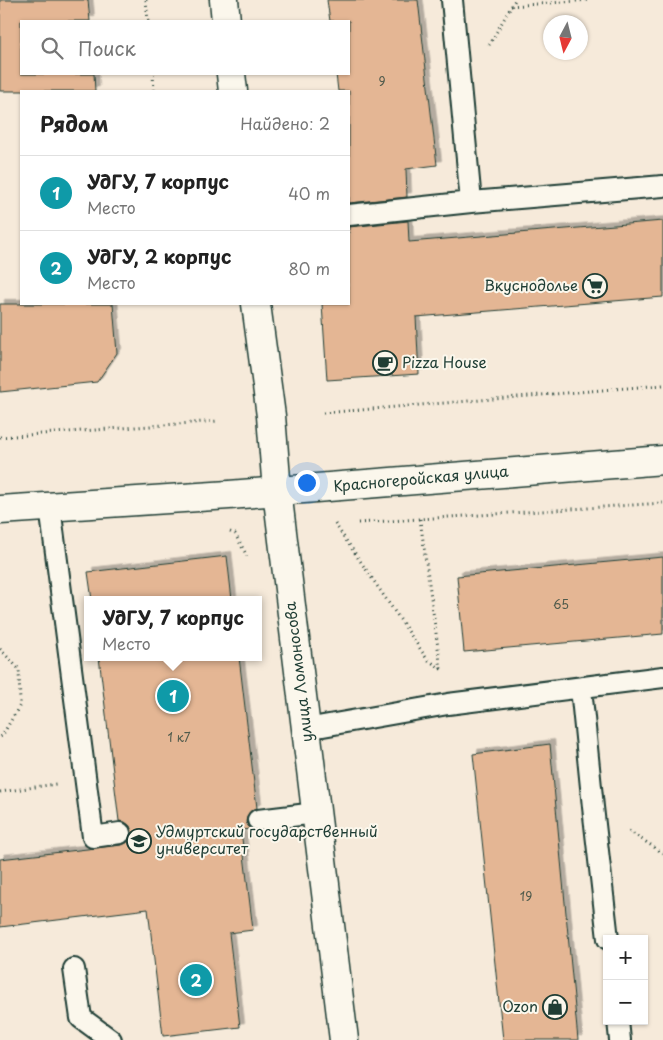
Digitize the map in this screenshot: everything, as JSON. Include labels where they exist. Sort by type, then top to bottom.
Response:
[{"type":"street","points":[[224,0],[226,20]]},
{"type":"street","points":[[231,75],[233,90]]},
{"type":"street","name":"улица Ломоносова","points":[[256,305],[271,416],[277,491],[344,1040]]},
{"type":"street","name":"Красногеройская улица","points":[[0,510],[277,491],[663,460]]},
{"type":"lane","points":[[452,0],[471,202]]},
{"type":"lane","points":[[350,215],[471,202],[663,186]]},
{"type":"lane","points":[[50,506],[93,837],[120,833]]},
{"type":"lane","points":[[306,730],[448,704],[663,677]]},
{"type":"lane","points":[[581,688],[592,807],[608,935]]},
{"type":"lane","points":[[258,820],[316,813]]},
{"type":"lane","points":[[74,969],[81,1018],[111,1040]]},
{"type":"lane","points":[[618,1025],[620,1040]]},
{"type":"path","points":[[146,0],[148,20]]},
{"type":"path","points":[[511,6],[589,0]]},
{"type":"path","points":[[153,75],[154,90]]},
{"type":"path","points":[[323,413],[663,385]]},
{"type":"path","points":[[0,437],[218,421]]},
{"type":"path","points":[[354,523],[663,503]]},
{"type":"path","points":[[345,524],[335,524],[427,659],[441,669],[420,519]]},
{"type":"path","points":[[0,649],[19,669],[20,705],[0,737]]},
{"type":"path","points":[[0,792],[86,781]]},
{"type":"building","points":[[0,0],[88,0],[90,20],[20,20],[20,75],[94,75],[95,90],[0,91]]},
{"type":"building","points":[[327,0],[418,0],[437,165],[406,169],[407,197],[350,203],[350,90],[338,90],[336,75],[350,75],[350,20],[330,20]]},
{"type":"building","points":[[408,221],[409,242],[663,221],[663,297],[416,317],[419,374],[327,380],[322,305],[350,305],[350,227]]},
{"type":"building","points":[[0,304],[113,305],[117,353],[97,382],[0,392]]},
{"type":"building","points":[[227,556],[232,596],[91,596],[88,572]]},
{"type":"building","points":[[663,557],[663,634],[464,652],[457,576]]},
{"type":"building","points":[[99,661],[239,661],[257,808],[247,816],[246,822],[250,829],[241,830],[253,930],[229,933],[240,1027],[163,1036],[148,909],[0,927],[0,859],[122,845],[128,842],[132,831],[125,822],[119,821]]},
{"type":"building","points":[[550,744],[578,1040],[503,1040],[473,754]]},
{"type":"place","name":"Вкуснодолье","points":[[595,286]]},
{"type":"place","name":"Pizza House","points":[[385,363]]},
{"type":"place","name":"УдГУ, 7 корпус","points":[[173,696]]},
{"type":"place","name":"Удмуртский государственный университет","points":[[139,841]]},
{"type":"place","name":"УдГУ, 2 корпус","points":[[196,980]]},
{"type":"place","name":"Ozon","points":[[555,1007]]}]
